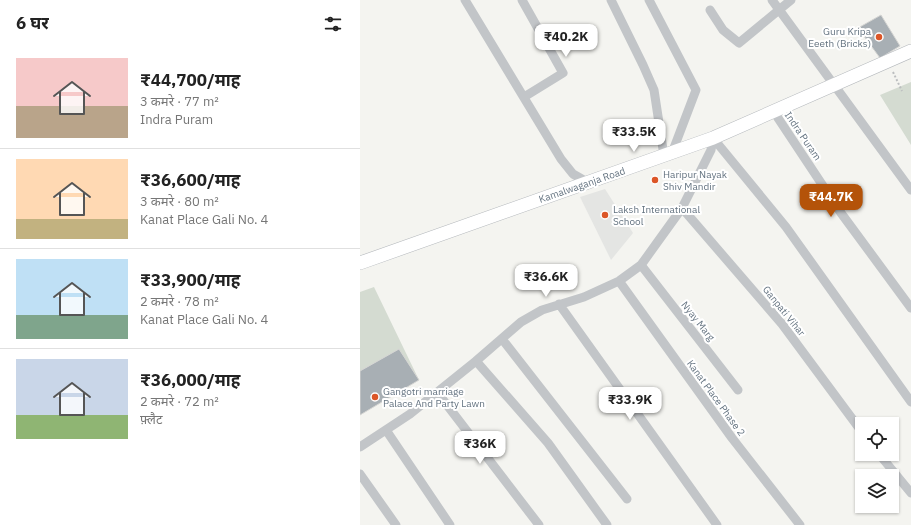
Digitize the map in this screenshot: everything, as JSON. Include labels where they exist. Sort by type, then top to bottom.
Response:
[{"type":"main road","name":"Kamalwaganja Road","points":[[360,263],[713,138],[911,51]]},
{"type":"street","points":[[465,0],[561,159],[573,174],[587,182]]},
{"type":"street","points":[[522,0],[563,73],[524,97]]},
{"type":"street","points":[[611,0],[654,90],[668,154]]},
{"type":"street","points":[[649,0],[696,90],[668,154]]},
{"type":"street","points":[[772,0],[911,190]]},
{"type":"street","points":[[710,10],[723,30],[739,43],[791,0]]},
{"type":"street","name":"Indra Puram","points":[[774,112],[841,213],[911,308]]},
{"type":"street","points":[[360,447],[410,414],[476,361],[521,322],[542,310],[584,297],[619,281],[641,265],[682,208],[711,150],[713,138]]},
{"type":"street","points":[[713,138],[786,227],[911,402]]},
{"type":"street","name":"Ganpati Vihar","points":[[682,208],[782,324],[855,423]]},
{"type":"street","name":"Nyay Marg","points":[[641,265],[738,390]]},
{"type":"street","name":"Kanat Place Phase 2","points":[[619,281],[732,438],[800,525]]},
{"type":"street","points":[[559,304],[718,525]]},
{"type":"street","points":[[502,339],[627,499]]},
{"type":"street","points":[[476,361],[548,444],[607,525]]},
{"type":"street","points":[[436,392],[540,525]]},
{"type":"street","points":[[386,430],[450,525]]},
{"type":"street","points":[[885,461],[911,494]]},
{"type":"street","points":[[360,474],[396,525]]},
{"type":"path","points":[[888,62],[902,90]]},
{"type":"shaded area","points":[[911,82],[911,145],[880,95]]},
{"type":"shaded area","name":"Laksh International School","points":[[605,189],[633,233],[611,260],[580,197]]},
{"type":"shaded area","points":[[374,287],[419,380],[399,349],[360,371],[360,292]]},
{"type":"building","name":"Guru Kripa Eeeth (Bricks)","points":[[881,15],[900,46],[880,58],[858,28]]},
{"type":"building","name":"Gangotri marriage Palace And Party Lawn","points":[[399,349],[419,380],[360,415],[360,371]]},
{"type":"place","name":"Guru Kripa Eeeth (Bricks)","points":[[879,37]]},
{"type":"place","name":"Haripur Nayak Shiv Mandir","points":[[655,180]]},
{"type":"place","name":"Laksh International School","points":[[605,215]]},
{"type":"place","name":"Gangotri marriage Palace And Party Lawn","points":[[375,397]]}]
